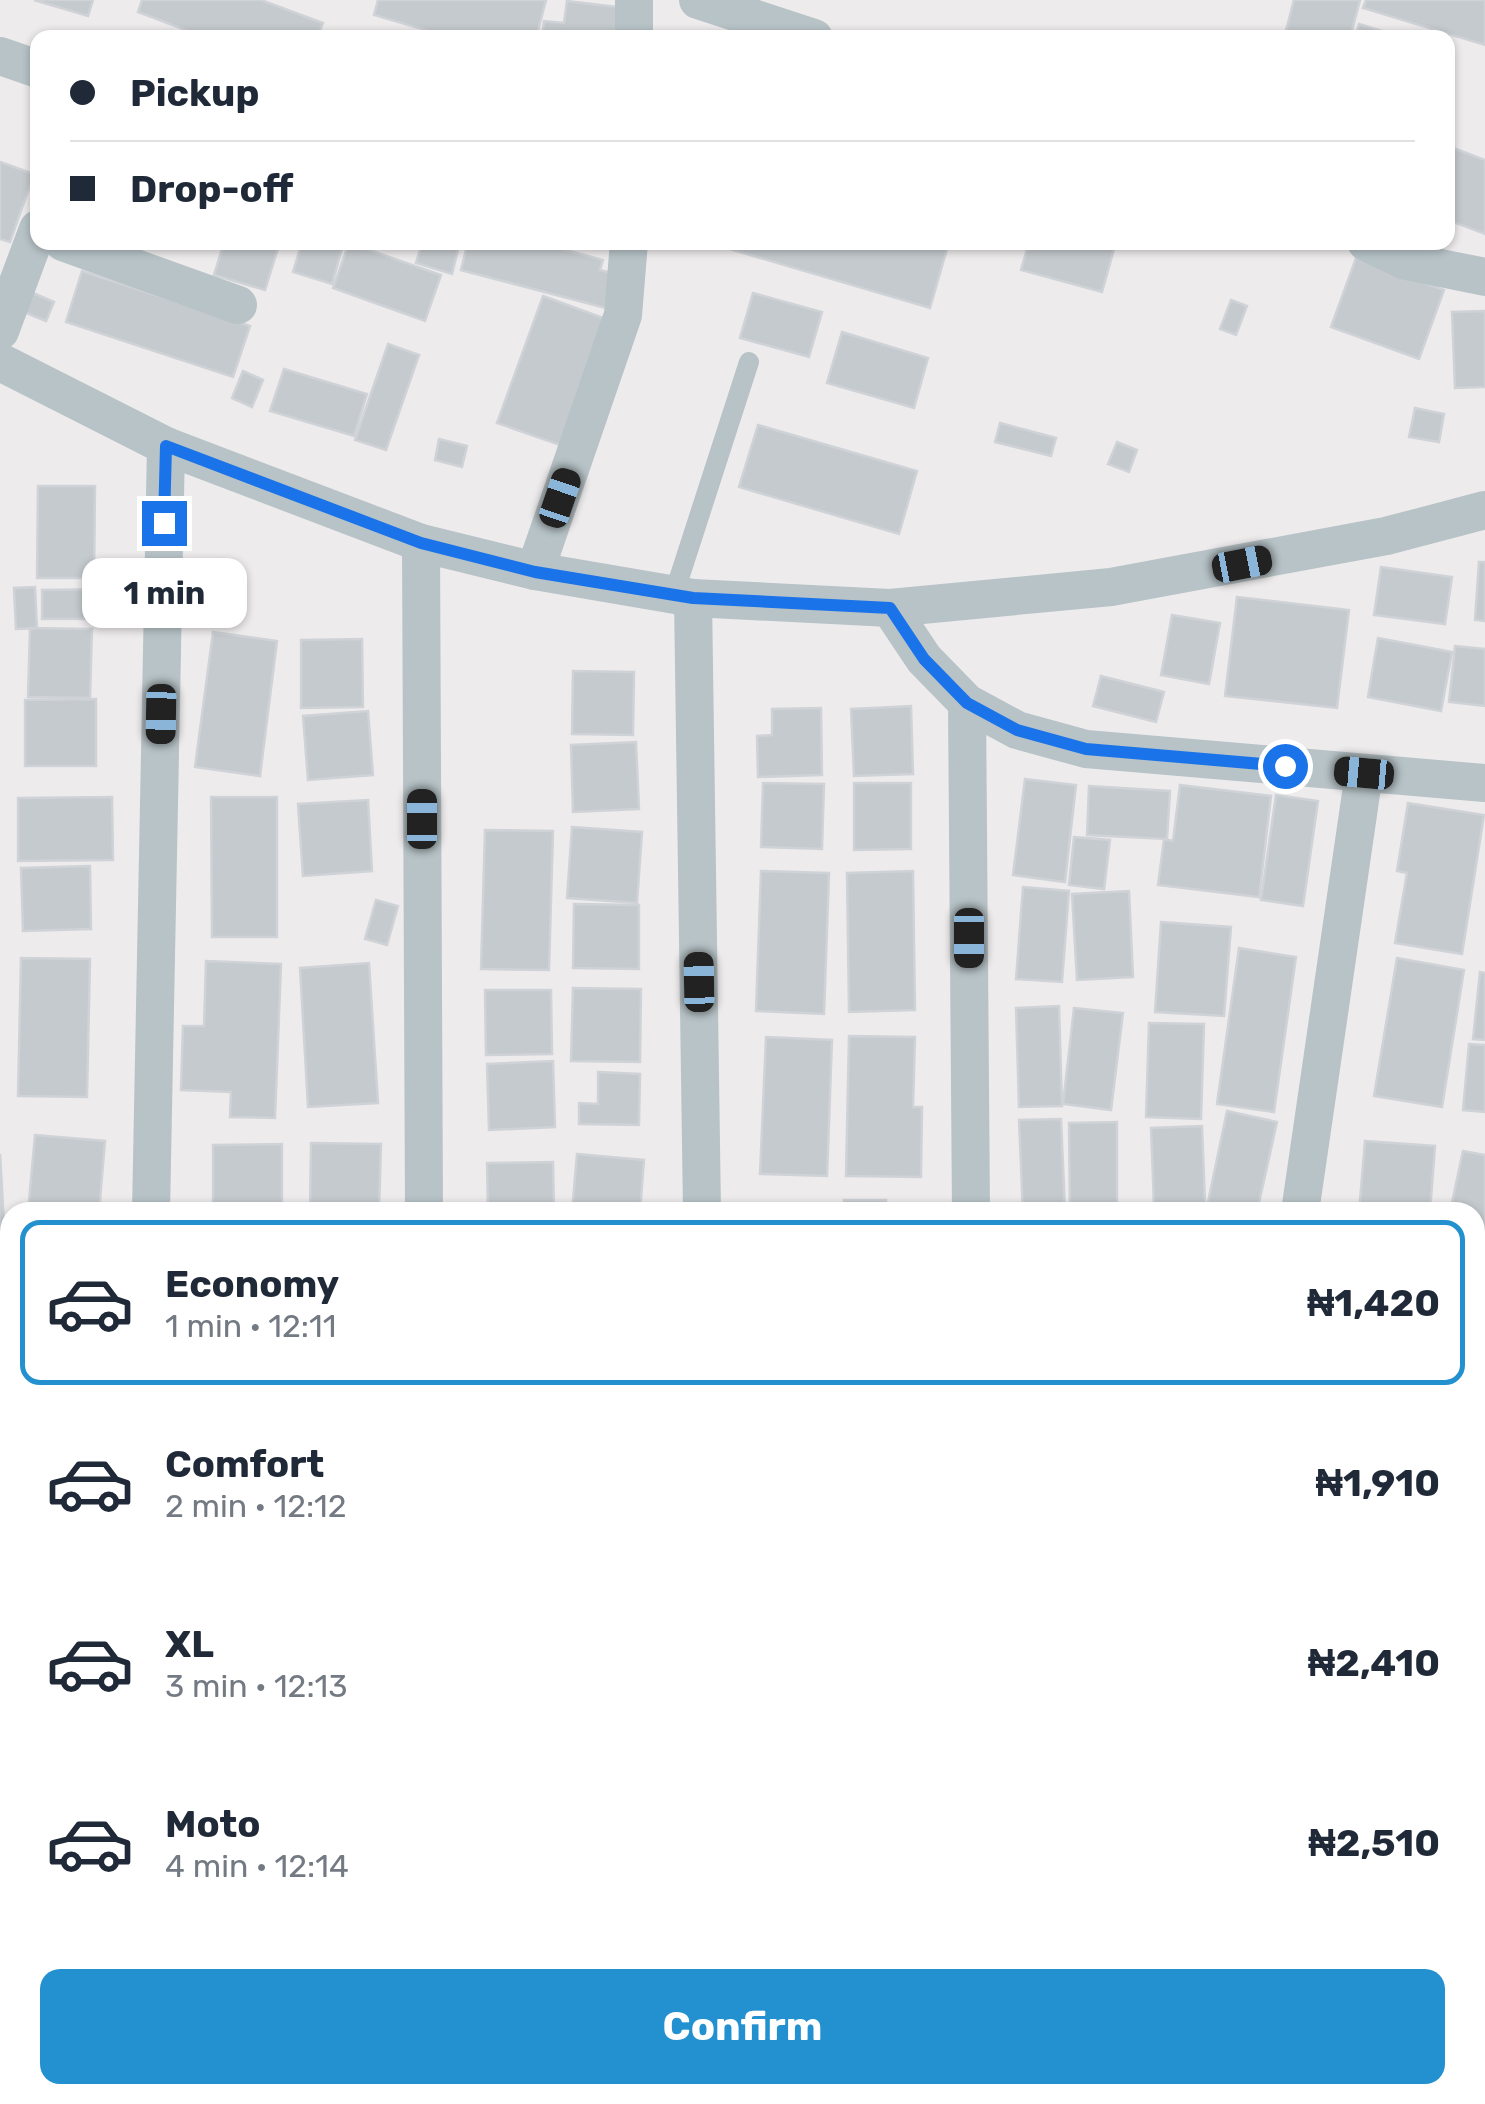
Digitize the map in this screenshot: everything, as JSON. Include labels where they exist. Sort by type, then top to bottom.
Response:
[{"type":"street","points":[[634,0],[634,30]]},
{"type":"street","points":[[698,0],[790,30]]},
{"type":"street","points":[[0,56],[30,66]]},
{"type":"street","points":[[0,331],[37,250]]},
{"type":"street","points":[[120,250],[158,258],[238,306]]},
{"type":"street","points":[[535,572],[623,314],[628,250]]},
{"type":"street","points":[[1383,250],[1406,261],[1485,277]]},
{"type":"street","points":[[0,362],[166,446],[421,543],[535,572],[683,596],[890,608],[1111,587],[1386,536],[1485,510]]},
{"type":"street","points":[[151,1202],[166,446]]},
{"type":"street","points":[[421,543],[424,1202]]},
{"type":"street","points":[[683,596],[702,1202]]},
{"type":"street","points":[[890,608],[924,659],[967,703],[1017,730],[1086,749],[1485,783]]},
{"type":"street","points":[[967,703],[970,1202]]},
{"type":"street","points":[[1301,1202],[1364,773]]},
{"type":"lane","points":[[683,596],[749,362]]},
{"type":"building","points":[[34,0],[93,0],[88,16]]},
{"type":"building","points":[[142,0],[261,0],[323,23],[320,30],[186,30],[138,12]]},
{"type":"building","points":[[378,0],[546,0],[538,30],[426,30],[374,15]]},
{"type":"building","points":[[1294,0],[1360,0],[1352,30],[1286,30]]},
{"type":"building","points":[[1366,0],[1485,0],[1485,45],[1455,36],[1455,30],[1436,30],[1363,8]]},
{"type":"building","points":[[567,1],[618,7],[616,30],[543,30],[544,21],[564,23]]},
{"type":"building","points":[[1359,24],[1379,30],[1357,30]]},
{"type":"building","points":[[1455,149],[1485,160],[1485,234],[1455,223]]},
{"type":"building","points":[[0,162],[30,173],[30,185],[10,242],[0,239]]},
{"type":"building","points":[[222,250],[278,250],[265,290],[214,275]]},
{"type":"building","points":[[300,250],[342,250],[332,284],[293,272]]},
{"type":"building","points":[[347,250],[369,250],[441,275],[425,321],[333,288]]},
{"type":"building","points":[[420,250],[458,250],[452,274],[416,263]]},
{"type":"building","points":[[466,250],[566,250],[603,260],[600,270],[626,277],[617,311],[461,270]]},
{"type":"building","points":[[733,250],[947,250],[930,308]]},
{"type":"building","points":[[1027,250],[1114,250],[1102,292],[1021,270]]},
{"type":"building","points":[[1356,258],[1444,290],[1419,359],[1331,327]]},
{"type":"building","points":[[82,271],[250,326],[233,377],[66,322]]},
{"type":"building","points":[[33,293],[54,302],[46,321],[24,312]]},
{"type":"building","points":[[753,293],[822,312],[809,357],[740,338]]},
{"type":"building","points":[[543,296],[606,319],[560,445],[497,423]]},
{"type":"building","points":[[1231,300],[1247,306],[1236,335],[1220,329]]},
{"type":"building","points":[[1485,311],[1485,387],[1455,388],[1452,312]]},
{"type":"building","points":[[842,332],[928,358],[914,408],[827,383]]},
{"type":"building","points":[[388,344],[419,355],[386,450],[355,440]]},
{"type":"building","points":[[284,369],[367,394],[354,436],[270,411]]},
{"type":"building","points":[[243,371],[263,380],[252,407],[232,398]]},
{"type":"building","points":[[1415,408],[1444,414],[1439,442],[1409,437]]},
{"type":"building","points":[[1000,423],[1056,438],[1051,456],[995,442]]},
{"type":"building","points":[[758,425],[917,471],[899,534],[739,487]]},
{"type":"building","points":[[439,439],[467,446],[462,467],[435,460]]},
{"type":"building","points":[[1117,442],[1137,450],[1129,472],[1108,464]]},
{"type":"building","points":[[38,486],[95,486],[94,578],[37,578]]},
{"type":"building","points":[[1479,562],[1485,562],[1485,621],[1475,620]]},
{"type":"building","points":[[1381,567],[1452,577],[1445,624],[1374,615]]},
{"type":"building","points":[[35,587],[37,628],[16,629],[14,588]]},
{"type":"building","points":[[116,589],[116,619],[42,619],[42,590]]},
{"type":"building","points":[[1237,597],[1349,610],[1337,708],[1225,696]]},
{"type":"building","points":[[1172,615],[1220,623],[1209,684],[1161,675]]},
{"type":"building","points":[[30,628],[92,629],[90,698],[28,697]]},
{"type":"building","points":[[213,632],[277,641],[260,776],[195,767]]},
{"type":"building","points":[[1378,638],[1452,652],[1441,711],[1368,697]]},
{"type":"building","points":[[362,639],[363,707],[301,708],[301,640]]},
{"type":"building","points":[[1455,646],[1485,649],[1485,706],[1449,702]]},
{"type":"building","points":[[573,671],[634,672],[633,735],[572,734]]},
{"type":"building","points":[[1101,676],[1164,692],[1156,722],[1093,706]]},
{"type":"building","points":[[96,699],[96,766],[25,766],[25,700]]},
{"type":"building","points":[[911,706],[913,774],[854,776],[851,709]]},
{"type":"building","points":[[821,708],[822,775],[758,777],[757,736],[772,735],[772,709]]},
{"type":"building","points":[[368,711],[373,775],[308,780],[303,716]]},
{"type":"building","points":[[636,742],[639,809],[573,812],[571,745]]},
{"type":"building","points":[[1025,779],[1076,785],[1065,882],[1013,875]]},
{"type":"building","points":[[763,783],[824,784],[822,849],[761,847]]},
{"type":"building","points":[[854,783],[911,783],[911,849],[854,850]]},
{"type":"building","points":[[1180,785],[1271,796],[1259,897],[1158,885],[1164,839],[1173,841]]},
{"type":"building","points":[[1089,786],[1170,791],[1167,839],[1087,835]]},
{"type":"building","points":[[1276,795],[1318,801],[1303,906],[1261,900]]},
{"type":"building","points":[[112,797],[113,860],[18,861],[18,798]]},
{"type":"building","points":[[211,797],[277,797],[277,937],[212,937]]},
{"type":"building","points":[[368,800],[372,871],[303,876],[298,804]]},
{"type":"building","points":[[1408,803],[1484,815],[1462,954],[1395,943],[1407,873],[1397,871]]},
{"type":"building","points":[[572,827],[642,832],[637,903],[567,898]]},
{"type":"building","points":[[485,830],[553,831],[549,970],[481,969]]},
{"type":"building","points":[[1074,837],[1110,840],[1104,889],[1069,885]]},
{"type":"building","points":[[90,866],[91,929],[23,931],[21,868]]},
{"type":"building","points":[[761,871],[829,873],[824,1014],[756,1011]]},
{"type":"building","points":[[913,871],[915,1010],[849,1012],[847,873]]},
{"type":"building","points":[[1023,887],[1069,891],[1062,982],[1016,979]]},
{"type":"building","points":[[1129,891],[1133,977],[1077,980],[1072,894]]},
{"type":"building","points":[[376,900],[398,906],[387,945],[365,939]]},
{"type":"building","points":[[574,904],[639,905],[639,969],[573,968]]},
{"type":"building","points":[[1161,922],[1231,927],[1224,1016],[1155,1012]]},
{"type":"building","points":[[1239,948],[1296,957],[1274,1112],[1217,1104]]},
{"type":"building","points":[[21,958],[90,959],[87,1097],[18,1096]]},
{"type":"building","points":[[1397,958],[1464,970],[1442,1107],[1374,1096]]},
{"type":"building","points":[[206,961],[281,964],[275,1118],[230,1117],[231,1092],[181,1090],[183,1026],[204,1026]]},
{"type":"building","points":[[369,963],[378,1103],[308,1107],[300,968]]},
{"type":"building","points":[[1480,972],[1485,973],[1485,1040],[1473,1039]]},
{"type":"building","points":[[573,988],[641,989],[640,1062],[571,1061]]},
{"type":"building","points":[[485,990],[551,990],[552,1054],[486,1055]]},
{"type":"building","points":[[1059,1006],[1062,1106],[1019,1107],[1016,1008]]},
{"type":"building","points":[[1074,1008],[1123,1013],[1111,1110],[1063,1104]]},
{"type":"building","points":[[1149,1023],[1204,1024],[1201,1119],[1146,1117]]},
{"type":"building","points":[[849,1036],[915,1037],[913,1107],[922,1107],[921,1177],[846,1176]]},
{"type":"building","points":[[766,1037],[832,1040],[827,1176],[760,1174]]},
{"type":"building","points":[[1469,1044],[1485,1045],[1485,1112],[1463,1110]]},
{"type":"building","points":[[553,1061],[555,1127],[489,1130],[487,1064]]},
{"type":"building","points":[[598,1072],[640,1074],[639,1125],[579,1124],[579,1103],[598,1104]]},
{"type":"building","points":[[1227,1111],[1277,1122],[1259,1202],[1208,1202]]},
{"type":"building","points":[[1061,1119],[1065,1202],[1023,1202],[1019,1120]]},
{"type":"building","points":[[1117,1122],[1117,1202],[1070,1202],[1069,1123]]},
{"type":"building","points":[[1202,1126],[1205,1202],[1154,1202],[1151,1128]]},
{"type":"building","points":[[35,1135],[105,1141],[100,1202],[29,1202]]},
{"type":"building","points":[[1365,1141],[1435,1146],[1431,1202],[1360,1202]]},
{"type":"building","points":[[311,1143],[381,1144],[379,1202],[310,1202]]},
{"type":"building","points":[[282,1144],[282,1202],[213,1202],[213,1145]]},
{"type":"building","points":[[1463,1151],[1485,1155],[1485,1202],[1452,1202]]},
{"type":"building","points":[[0,1154],[3,1202],[0,1202]]},
{"type":"building","points":[[577,1154],[644,1160],[641,1202],[573,1202]]},
{"type":"building","points":[[553,1162],[554,1202],[488,1202],[487,1163]]},
{"type":"building","points":[[844,1200],[886,1200],[886,1202]]},
{"type":"route","points":[[164,523],[166,446],[421,543],[535,572],[693,598],[890,608],[924,659],[967,703],[1017,730],[1086,749],[1285,766]]}]
